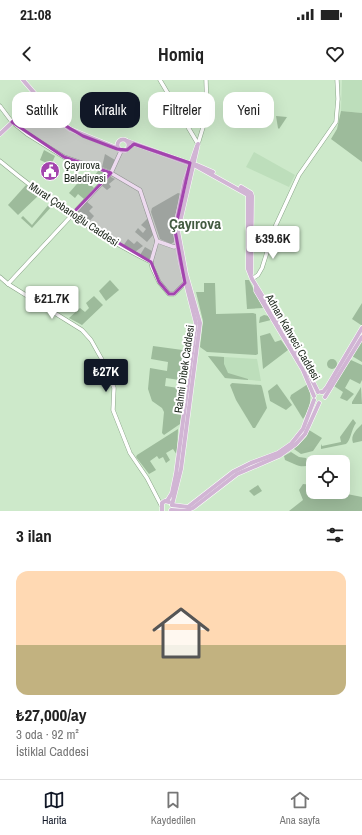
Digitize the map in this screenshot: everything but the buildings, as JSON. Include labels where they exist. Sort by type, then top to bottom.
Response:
[{"type":"main road","points":[[23,80],[33,92]]},
{"type":"main road","points":[[0,134],[12,122]]},
{"type":"main road","points":[[68,128],[72,131],[109,146],[126,150],[128,146],[134,144]]},
{"type":"main road","points":[[119,148],[122,140],[127,141],[192,164],[197,164],[251,193],[251,276]]},
{"type":"main road","points":[[127,141],[128,146]]},
{"type":"main road","name":"Rahmi Dibek Caddesi","points":[[162,507],[172,493],[176,474],[196,323],[177,246],[176,226],[198,144]]},
{"type":"main road","name":"Rahmi Dibek Caddesi","points":[[171,511],[181,469],[200,323],[186,274],[178,231],[192,164]]},
{"type":"main road","name":"Adnan Kahveci Caddesi","points":[[251,276],[256,287],[301,359],[319,392],[325,397]]},
{"type":"main road","name":"Adnan Kahveci Caddesi","points":[[256,287],[256,291],[303,370],[314,398]]},
{"type":"main road","points":[[156,511],[162,507],[172,505],[188,507],[233,472],[286,448],[295,440],[303,428],[314,398],[319,392],[323,392],[327,387],[362,328]]},
{"type":"main road","points":[[171,511],[185,511],[193,508],[236,474],[279,456],[291,448],[305,434],[319,403],[323,402],[362,337]]},
{"type":"main road","points":[[314,398],[319,403]]},
{"type":"street","points":[[160,80],[198,144]]},
{"type":"street","name":"Rahmi Dibek Caddesi","points":[[198,144],[207,114],[206,80]]},
{"type":"street","points":[[251,276],[258,275],[262,268],[275,227],[299,175],[336,122],[338,99],[336,80]]},
{"type":"street","points":[[0,106],[12,122]]},
{"type":"street","points":[[19,128],[26,134],[64,157],[111,173],[140,190],[157,241],[151,262],[159,282],[169,294],[174,294],[185,283]]},
{"type":"street","points":[[8,284],[71,214],[111,173],[119,148]]},
{"type":"street","name":"Murat Çobanoğlu Caddesi","points":[[0,161],[26,183],[102,236],[151,262]]},
{"type":"street","points":[[157,241],[174,247],[177,246]]},
{"type":"street","points":[[0,277],[8,284],[82,330],[91,340],[105,365],[114,388],[113,410],[130,453],[147,478],[162,507]]},
{"type":"highlighted area","points":[[38,98],[61,123],[83,136],[117,149],[127,150],[134,144],[190,163],[175,230],[185,283],[174,294],[169,294],[159,282],[151,262],[71,215],[111,173],[64,157],[12,122]]},
{"type":"shaded area","points":[[342,80],[362,80],[362,113],[341,111]]},
{"type":"shaded area","points":[[341,111],[362,113],[362,162],[331,139],[337,129]]},
{"type":"shaded area","points":[[276,116],[287,117],[279,129],[278,128]]},
{"type":"shaded area","points":[[44,150],[55,156],[51,165],[40,160]]},
{"type":"shaded area","points":[[254,152],[295,175],[289,187],[246,167]]},
{"type":"shaded area","points":[[105,154],[115,160],[110,170],[102,167]]},
{"type":"shaded area","points":[[98,171],[107,174],[99,183],[93,178]]},
{"type":"shaded area","points":[[109,176],[115,179],[109,184],[111,187],[107,190],[101,185]]},
{"type":"shaded area","points":[[83,177],[94,188],[84,199],[78,194],[75,198],[69,193]]},
{"type":"shaded area","points":[[26,185],[39,195],[18,215],[8,205]]},
{"type":"shaded area","points":[[178,193],[181,194],[175,216],[174,242],[171,244],[160,239],[151,212],[152,208]]},
{"type":"shaded area","points":[[86,201],[93,207],[89,211],[94,216],[87,224],[74,214]]},
{"type":"shaded area","points":[[50,203],[53,205],[32,228],[21,218],[23,216],[32,225]]},
{"type":"shaded area","points":[[148,218],[153,235],[147,242],[135,232],[138,228],[143,233],[146,229],[141,225]]},
{"type":"shaded area","points":[[128,239],[134,244],[137,241],[143,246],[135,252],[123,246]]},
{"type":"shaded area","points":[[145,247],[152,251],[149,260],[140,255]]},
{"type":"shaded area","points":[[110,280],[119,290],[106,301],[99,291]]},
{"type":"shaded area","points":[[245,280],[249,280],[263,308],[247,309]]},
{"type":"shaded area","points":[[204,283],[215,283],[216,314],[256,314],[258,354],[207,352],[200,347],[203,321],[196,292],[204,292]]},
{"type":"shaded area","points":[[94,296],[103,305],[82,325],[69,318],[80,308],[85,312],[89,308],[86,303]]},
{"type":"shaded area","points":[[362,303],[362,325],[361,325],[352,319]]},
{"type":"shaded area","points":[[264,315],[269,316],[271,320],[259,323],[260,317]]},
{"type":"shaded area","points":[[270,333],[275,342],[281,340],[288,350],[263,369],[260,336]]},
{"type":"shaded area","points":[[362,339],[362,362],[352,356]]},
{"type":"shaded area","points":[[153,346],[190,351],[186,381],[166,378],[165,386],[185,389],[180,424],[164,435],[162,433],[164,412],[162,408],[152,401],[148,389],[150,368],[167,371],[168,362],[151,359]]},
{"type":"shaded area","points":[[208,356],[257,359],[261,381],[225,378]]},
{"type":"shaded area","points":[[208,356],[224,357],[224,364],[228,373],[248,380],[225,378]]},
{"type":"shaded area","points":[[330,359],[334,359],[336,360],[336,368],[330,369],[327,366],[327,362]]},
{"type":"shaded area","points":[[351,360],[362,365],[362,380],[360,384],[350,379],[345,388],[354,394],[347,401],[340,398],[343,392],[334,386]]},
{"type":"shaded area","points":[[232,383],[261,385],[267,408],[255,428],[253,428],[236,400],[230,385]]},
{"type":"shaded area","points":[[277,384],[292,405],[286,410],[270,401],[268,391]]},
{"type":"shaded area","points":[[308,384],[310,402],[308,411],[303,419],[290,398],[291,395]]},
{"type":"shaded area","points":[[361,387],[362,404],[352,404],[352,402]]},
{"type":"shaded area","points":[[353,419],[356,423],[346,444],[321,449],[321,444],[322,446],[341,442],[340,437]]},
{"type":"shaded area","points":[[362,424],[362,441],[353,443],[352,437]]},
{"type":"shaded area","points":[[178,429],[177,455],[173,449],[166,453],[170,460],[166,463],[163,457],[159,459],[157,456],[150,461],[156,470],[149,474],[136,457],[137,455]]},
{"type":"shaded area","points":[[309,430],[322,438],[313,451],[301,454],[294,449],[306,437]]},
{"type":"shaded area","points":[[291,452],[299,457],[306,458],[306,466],[300,466],[285,460],[284,456]]},
{"type":"shaded area","points":[[303,484],[306,484],[306,499],[350,499],[350,495],[362,497],[362,511],[289,511],[303,500],[299,490]]},
{"type":"shaded area","points":[[258,485],[262,491],[254,496],[249,491]]},
{"type":"place","name":"Çayırova Belediyesi","points":[[50,171]]},
{"type":"district","name":"Çayırova","points":[[195,223]]}]
